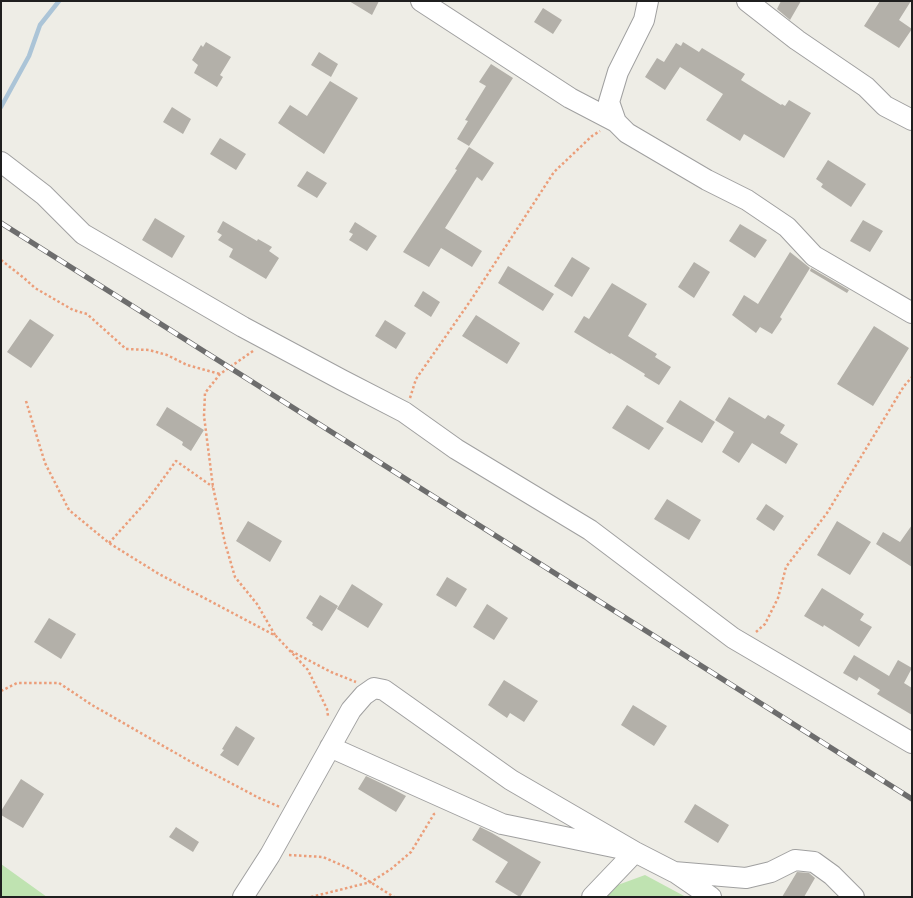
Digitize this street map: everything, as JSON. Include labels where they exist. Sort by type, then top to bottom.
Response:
[{"type":"street","points":[[421,1],[570,98],[616,122],[627,133],[708,180],[747,200],[787,227],[814,256],[912,313]]},
{"type":"street","points":[[616,122],[609,102],[618,72],[644,20],[648,1]]},
{"type":"street","points":[[747,1],[797,40],[866,87],[885,106],[912,120]]},
{"type":"street","points":[[1,162],[44,195],[83,234],[277,345],[404,412],[456,449],[590,530],[733,638],[912,743]]},
{"type":"street","points":[[243,897],[270,855],[351,710],[364,695],[374,688],[384,690],[512,780],[635,852],[674,872],[711,897]]},
{"type":"street","points":[[330,747],[502,824],[635,852]]},
{"type":"street","points":[[592,897],[635,852]]},
{"type":"street","points":[[674,872],[746,878],[771,872],[795,860],[814,862],[832,875],[854,897]]},
{"type":"path","points":[[404,412],[416,379],[472,300],[554,172],[592,136],[616,122]]},
{"type":"path","points":[[1,260],[35,288],[73,310],[87,314],[126,349],[149,350],[167,355],[187,365],[220,374]]},
{"type":"path","points":[[277,345],[251,352],[220,374],[205,393],[204,416],[213,487],[225,543],[235,577],[257,604],[276,636],[308,670],[327,709],[328,718]]},
{"type":"path","points":[[744,644],[765,624],[778,598],[786,567],[826,513],[904,386],[912,377]]},
{"type":"path","points":[[26,401],[45,463],[69,510],[109,543],[159,574],[276,636]]},
{"type":"path","points":[[109,543],[146,502],[176,461],[213,487]]},
{"type":"path","points":[[289,650],[331,672],[374,688]]},
{"type":"path","points":[[1,691],[17,683],[59,684],[193,763],[292,813]]},
{"type":"path","points":[[311,897],[371,882],[391,869],[411,852],[434,814],[439,813]]},
{"type":"path","points":[[270,855],[322,856],[348,868],[394,897]]},
{"type":"green space","points":[[1,864],[47,897],[1,897]]},
{"type":"green space","points":[[645,875],[686,897],[585,897]]},
{"type":"building","points":[[349,1],[379,1],[372,15]]},
{"type":"building","points":[[781,1],[801,1],[790,20],[777,9]]},
{"type":"building","points":[[880,1],[911,1],[899,20],[912,29],[899,48],[864,26]]},
{"type":"building","points":[[543,8],[562,20],[553,34],[534,22]]},
{"type":"building","points":[[206,42],[231,57],[220,75],[223,77],[217,87],[194,73],[198,65],[192,60],[201,45],[203,47]]},
{"type":"building","points":[[683,42],[699,52],[702,48],[745,74],[741,80],[781,105],[785,106],[789,100],[811,113],[784,158],[744,134],[740,141],[706,120],[723,94],[680,67],[665,90],[645,77],[657,58],[664,62],[676,43],[681,46]]},
{"type":"building","points":[[319,52],[338,64],[331,77],[311,65]]},
{"type":"building","points":[[491,64],[513,78],[469,146],[457,139],[468,121],[465,120],[486,86],[479,82]]},
{"type":"building","points":[[330,81],[358,98],[324,154],[278,123],[290,105],[307,116]]},
{"type":"building","points":[[172,107],[191,119],[183,134],[163,122]]},
{"type":"building","points":[[220,138],[246,154],[236,170],[210,154]]},
{"type":"building","points":[[469,147],[494,163],[482,181],[477,177],[445,228],[482,251],[472,267],[441,248],[429,267],[403,252],[457,170],[455,169]]},
{"type":"building","points":[[828,160],[866,184],[851,207],[821,187],[823,184],[816,179]]},
{"type":"building","points":[[307,171],[327,183],[317,198],[297,186]]},
{"type":"building","points":[[155,218],[185,236],[172,258],[142,240]]},
{"type":"building","points":[[863,220],[883,231],[870,252],[850,241]]},
{"type":"building","points":[[223,221],[257,241],[258,239],[272,247],[269,251],[279,258],[266,279],[229,257],[233,249],[218,240],[222,235],[217,232]]},
{"type":"building","points":[[355,222],[377,236],[367,251],[349,240],[353,234],[349,232]]},
{"type":"building","points":[[740,224],[767,240],[755,258],[729,241]]},
{"type":"building","points":[[790,252],[810,268],[780,317],[782,319],[772,334],[760,327],[756,333],[732,315],[744,295],[758,304]]},
{"type":"building","points":[[572,257],[590,268],[572,297],[554,286]]},
{"type":"building","points":[[694,262],[710,272],[694,298],[678,287]]},
{"type":"building","points":[[508,266],[554,294],[543,311],[498,283]]},
{"type":"building","points":[[811,268],[849,290],[847,293],[810,271]]},
{"type":"building","points":[[612,283],[647,304],[628,336],[657,354],[655,357],[671,367],[659,385],[644,376],[645,374],[574,332],[584,316],[589,319]]},
{"type":"building","points":[[423,291],[440,302],[431,317],[414,306]]},
{"type":"building","points":[[476,315],[520,343],[507,364],[462,336]]},
{"type":"building","points":[[30,319],[54,335],[31,368],[7,352]]},
{"type":"building","points":[[385,320],[406,333],[396,349],[375,336]]},
{"type":"building","points":[[874,326],[909,348],[873,406],[837,384]]},
{"type":"building","points":[[729,397],[765,419],[768,415],[785,425],[780,433],[798,444],[786,464],[752,443],[739,463],[722,452],[734,432],[715,420]]},
{"type":"building","points":[[680,400],[715,422],[702,443],[666,422]]},
{"type":"building","points":[[627,405],[664,428],[649,450],[612,428]]},
{"type":"building","points":[[167,407],[204,430],[191,451],[182,445],[183,442],[156,425]]},
{"type":"building","points":[[667,499],[701,520],[689,540],[654,519]]},
{"type":"building","points":[[766,504],[784,516],[774,531],[756,519]]},
{"type":"building","points":[[248,521],[282,541],[270,562],[236,541]]},
{"type":"building","points":[[837,521],[871,542],[850,575],[817,555]]},
{"type":"building","points":[[912,525],[912,567],[876,544],[883,532],[900,542]]},
{"type":"building","points":[[447,577],[467,589],[456,607],[436,595]]},
{"type":"building","points":[[352,584],[383,604],[368,628],[337,609]]},
{"type":"building","points":[[822,588],[864,614],[860,620],[872,627],[859,647],[824,625],[823,627],[804,616]]},
{"type":"building","points":[[320,595],[338,606],[322,631],[312,625],[313,623],[306,618]]},
{"type":"building","points":[[487,604],[508,618],[494,640],[473,627]]},
{"type":"building","points":[[49,618],[76,634],[61,659],[34,642]]},
{"type":"building","points":[[854,655],[889,676],[898,660],[912,668],[904,683],[912,688],[912,715],[877,694],[880,690],[859,677],[857,681],[843,673]]},
{"type":"building","points":[[504,680],[538,701],[524,722],[510,713],[507,718],[488,705]]},
{"type":"building","points":[[633,705],[667,726],[654,746],[621,725]]},
{"type":"building","points":[[236,726],[255,738],[238,766],[220,755]]},
{"type":"building","points":[[366,776],[406,796],[396,812],[358,789]]},
{"type":"building","points":[[21,779],[44,794],[23,828],[1,815],[1,811]]},
{"type":"building","points":[[695,804],[729,825],[718,843],[684,822]]},
{"type":"building","points":[[176,827],[199,842],[193,852],[169,837]]},
{"type":"building","points":[[480,827],[541,862],[520,897],[495,882],[508,862],[472,840]]},
{"type":"building","points":[[797,872],[809,873],[815,878],[804,897],[782,897]]},
{"type":"waterway","points":[[1,107],[29,56],[40,25],[59,1]]},
{"type":"railway","points":[[1,223],[912,799]]}]
